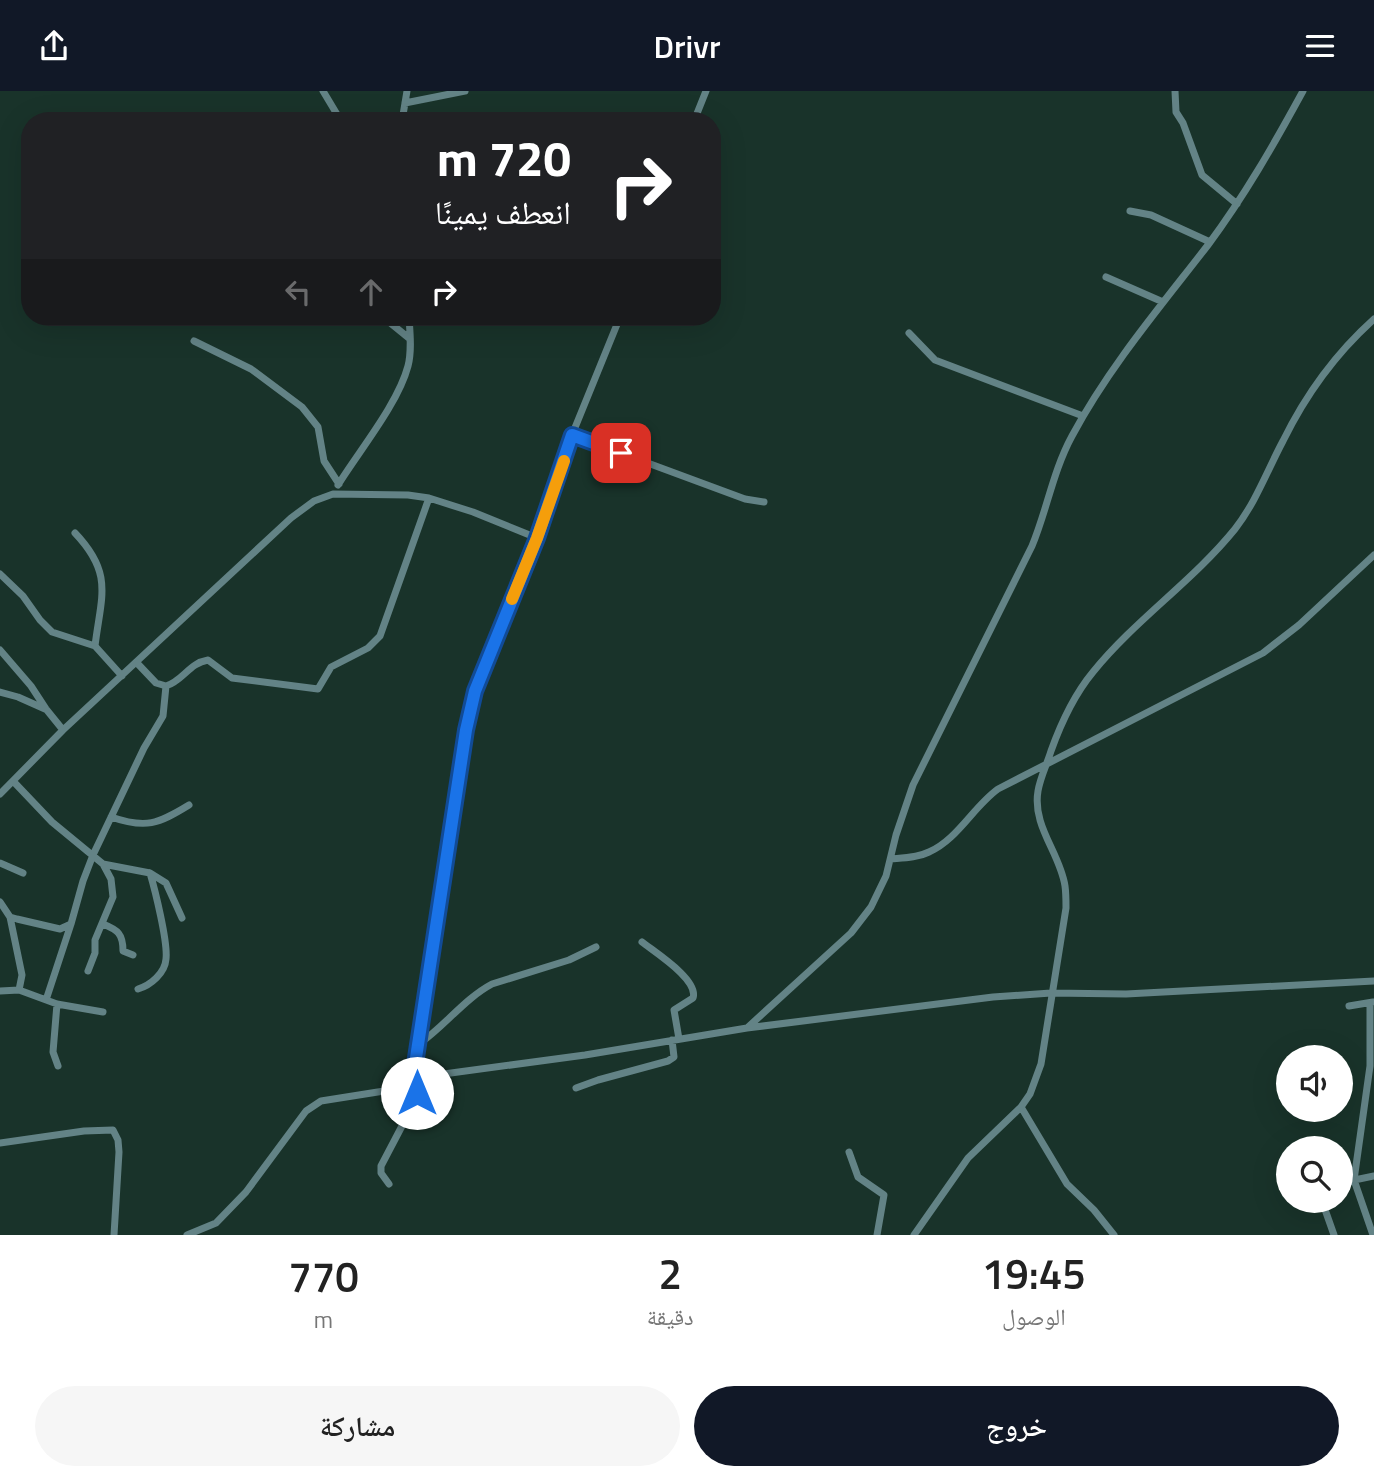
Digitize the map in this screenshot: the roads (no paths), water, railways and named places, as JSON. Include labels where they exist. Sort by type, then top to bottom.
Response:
[{"type":"street","points":[[323,91],[336,112]]},
{"type":"street","points":[[404,112],[407,91]]},
{"type":"street","points":[[405,103],[465,91]]},
{"type":"street","points":[[698,112],[706,91]]},
{"type":"street","points":[[1175,91],[1176,113],[1183,123],[1202,175],[1237,204]]},
{"type":"street","points":[[747,1028],[851,933],[880,892],[904,809],[914,785],[1032,546],[1044,518],[1059,465],[1083,416],[1125,352],[1263,166],[1303,91]]},
{"type":"street","points":[[1130,211],[1151,215],[1209,242]]},
{"type":"street","points":[[1106,277],[1163,302]]},
{"type":"street","points":[[914,1235],[968,1158],[1021,1107],[1030,1094],[1041,1064],[1066,908],[1065,885],[1038,816],[1038,791],[1072,704],[1091,674],[1234,530],[1260,491],[1282,442],[1319,379],[1374,319]]},
{"type":"street","points":[[394,326],[410,339]]},
{"type":"street","points":[[333,494],[403,380],[408,366],[409,326]]},
{"type":"street","points":[[389,1184],[382,1176],[381,1166],[414,1105],[417,1093],[413,1081],[470,709],[537,538],[572,435],[616,326]]},
{"type":"street","points":[[909,333],[935,360],[1083,416]]},
{"type":"street","points":[[194,341],[251,369],[302,407],[318,427],[324,461],[339,484]]},
{"type":"street","points":[[572,435],[745,499],[764,502]]},
{"type":"street","points":[[0,794],[63,730],[291,518],[314,501],[333,494],[384,494],[429,498],[473,512],[537,538]]},
{"type":"street","points":[[137,663],[156,683],[166,686],[178,680],[192,665],[208,660],[232,678],[318,689],[331,667],[368,649],[380,636],[429,498]]},
{"type":"street","points":[[75,533],[95,557],[101,576],[103,596],[95,646]]},
{"type":"street","points":[[891,859],[929,852],[954,833],[983,800],[1048,762],[1263,653],[1299,625],[1374,555]]},
{"type":"street","points":[[0,574],[23,596],[52,632],[95,646],[122,676]]},
{"type":"street","points":[[0,650],[31,685],[63,730]]},
{"type":"street","points":[[46,1000],[83,881],[144,748],[163,716],[166,686]]},
{"type":"street","points":[[0,692],[46,709]]},
{"type":"street","points":[[13,781],[52,822],[103,864],[110,879],[113,897],[95,940],[88,971]]},
{"type":"street","points":[[111,817],[133,825],[154,824],[189,805]]},
{"type":"street","points":[[0,863],[23,873]]},
{"type":"street","points":[[103,864],[150,873],[166,883],[182,918]]},
{"type":"street","points":[[138,989],[156,979],[167,958],[150,873]]},
{"type":"street","points":[[0,902],[10,917],[22,975],[19,991]]},
{"type":"street","points":[[10,917],[60,929],[71,925]]},
{"type":"street","points":[[103,924],[119,931],[123,951],[133,955]]},
{"type":"street","points":[[576,1088],[668,1062],[674,1057],[674,1010],[694,998],[695,991],[688,980],[642,942]]},
{"type":"street","points":[[419,1044],[435,1033],[480,991],[520,974],[569,960],[596,947]]},
{"type":"street","points":[[187,1235],[216,1223],[246,1192],[313,1105],[333,1098],[403,1088],[413,1081],[747,1028],[993,997],[1051,993],[1126,994],[1374,981]]},
{"type":"street","points":[[0,991],[19,991],[57,1004],[103,1013]]},
{"type":"street","points":[[1349,1006],[1372,1003],[1370,1066],[1354,1180],[1373,1235]]},
{"type":"street","points":[[57,1004],[52,1052],[58,1066]]},
{"type":"street","points":[[1021,1107],[1067,1184],[1094,1210],[1114,1235]]},
{"type":"street","points":[[0,1143],[84,1131],[113,1131],[118,1140],[119,1152],[114,1235]]},
{"type":"street","points":[[849,1152],[859,1177],[884,1195],[877,1235]]},
{"type":"street","points":[[1354,1180],[1374,1176]]},
{"type":"street","points":[[1327,1213],[1335,1235]]}]
